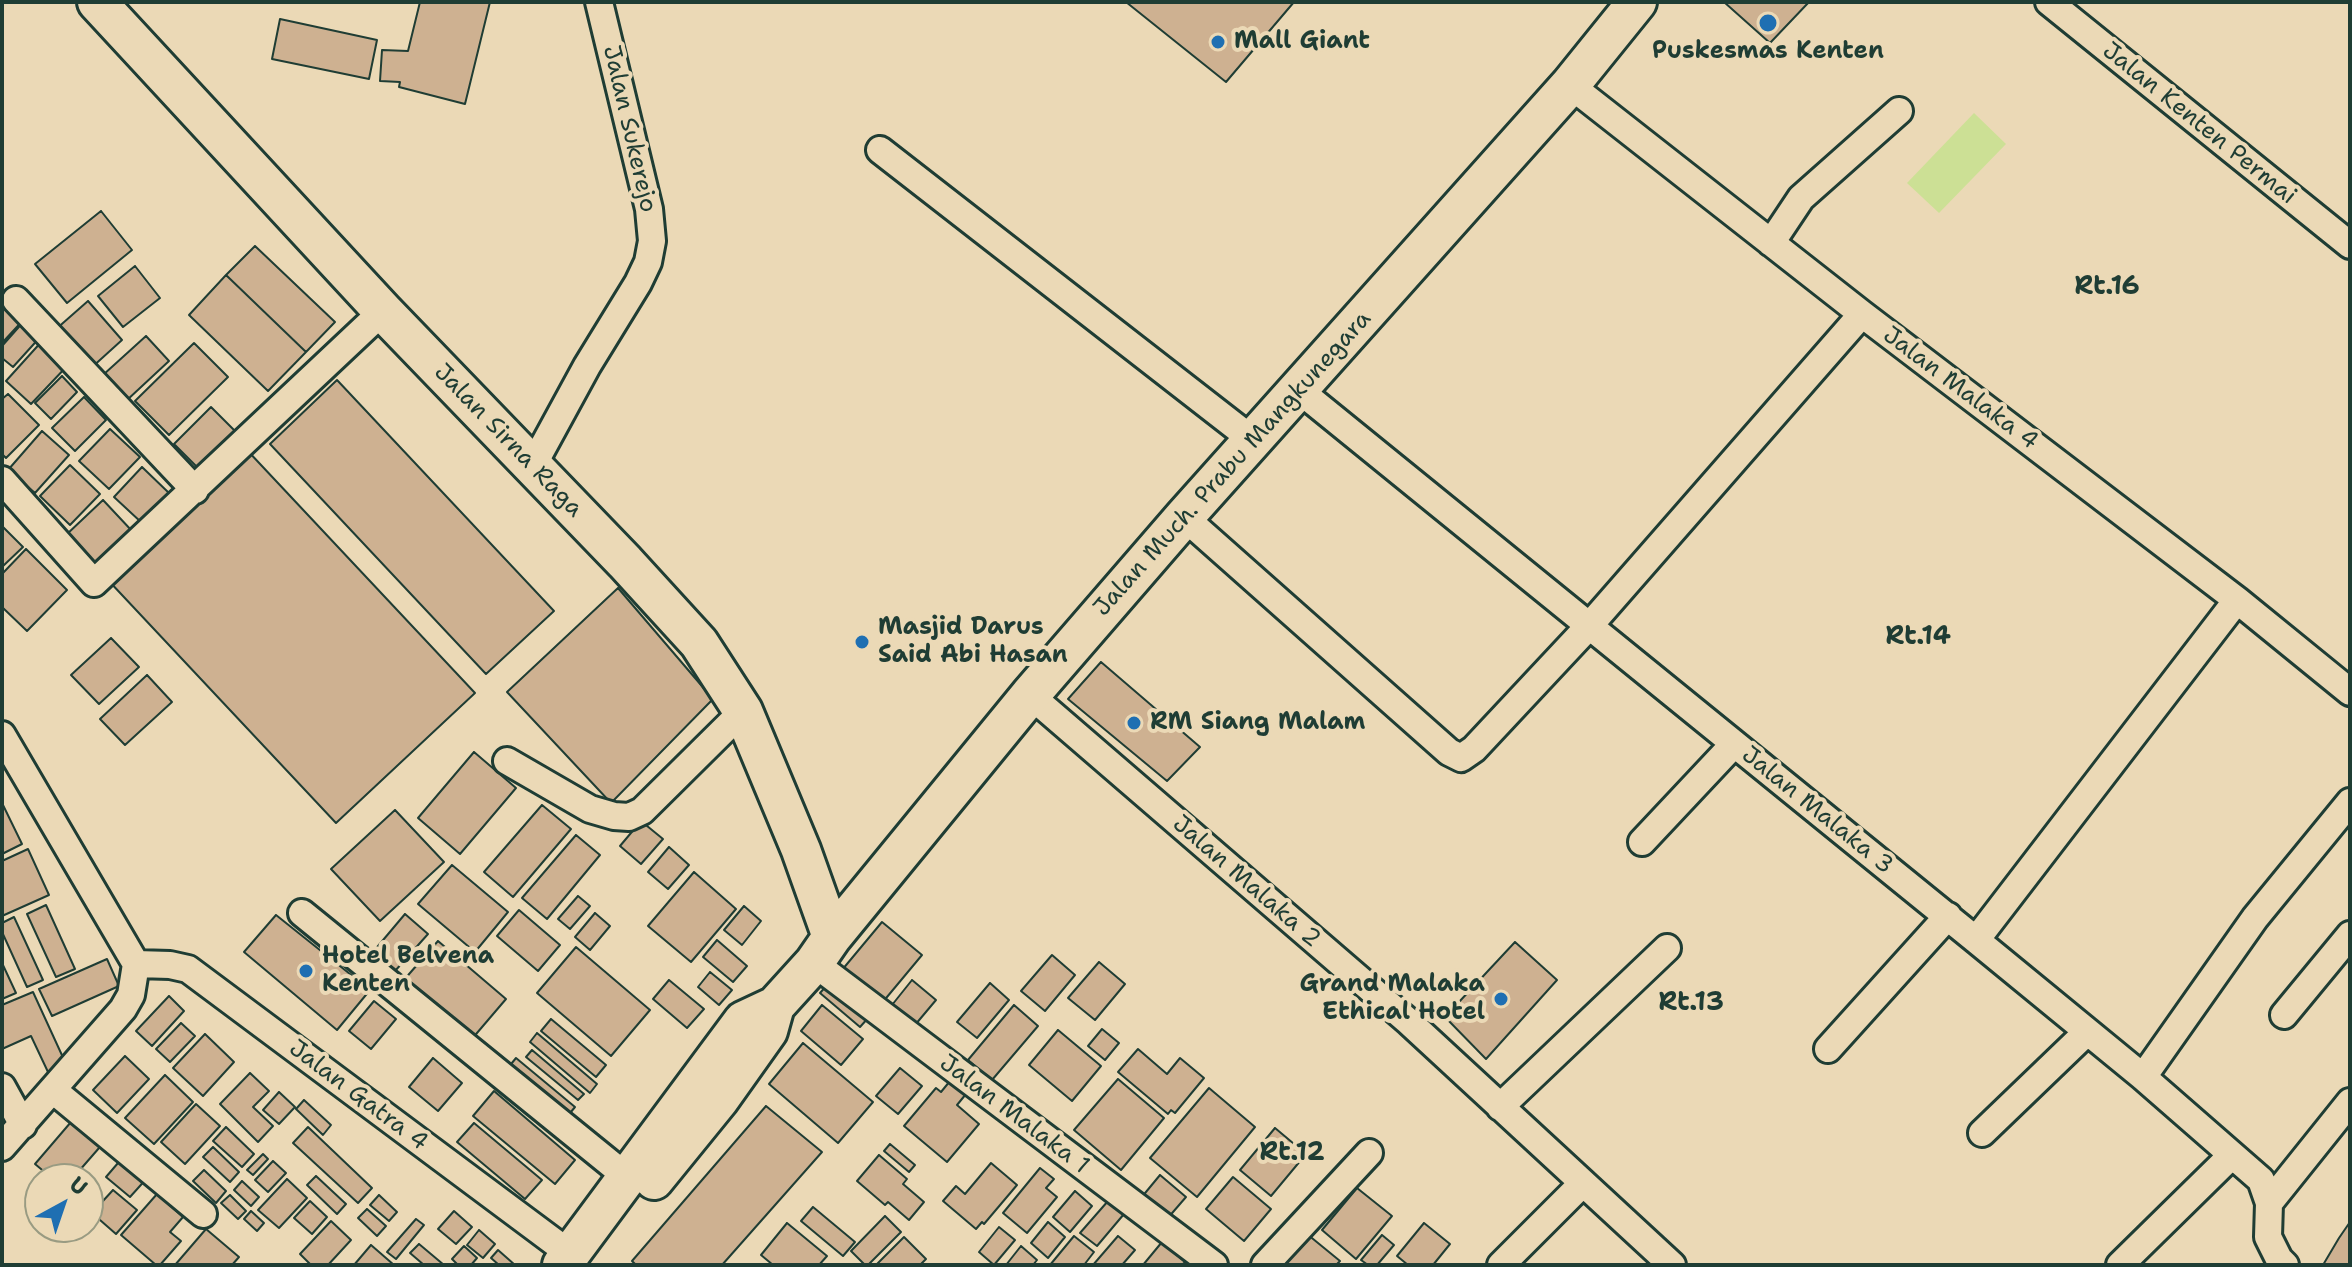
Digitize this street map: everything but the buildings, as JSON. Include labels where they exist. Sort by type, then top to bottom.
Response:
[{"type":"main road","name":"Jalan Sirna Raga","points":[[97,2],[383,311],[699,643],[743,711],[801,850],[823,950]]},
{"type":"main road","name":"Jalan Much. Prabu Mangkunegara","points":[[574,1261],[627,1177],[743,1021],[775,1006],[1030,695],[1184,517],[1570,85],[1637,2]]},
{"type":"main road","name":"Jalan Much. Prabu Mangkunegara","points":[[574,1261],[647,1188],[719,1100],[768,1031],[775,1006]]},
{"type":"street","name":"Jalan Sukerejo","points":[[532,467],[587,366],[638,283],[648,262],[652,241],[649,209],[599,2]]},
{"type":"street","name":"Jalan Kenten Permai","points":[[2049,2],[2350,245]]},
{"type":"street","name":"Jalan Malaka 4","points":[[1570,85],[1862,314],[2237,600],[2350,692]]},
{"type":"street","points":[[1771,243],[1801,198],[1899,111]]},
{"type":"street","points":[[880,150],[1254,441]]},
{"type":"street","points":[[16,300],[195,490]]},
{"type":"street","points":[[2,480],[94,583],[383,311]]},
{"type":"street","points":[[1184,517],[1449,752],[1461,758],[1474,749],[1590,625],[1862,314]]},
{"type":"street","name":"Jalan Malaka 3","points":[[1299,390],[1948,916],[2143,1077],[2261,1180],[2269,1203],[2268,1237],[2285,1265]]},
{"type":"street","points":[[1976,940],[2237,600]]},
{"type":"street","name":"Jalan Malaka 2","points":[[1030,695],[1409,1022],[1672,1265]]},
{"type":"street","points":[[507,761],[590,809],[629,817],[642,811],[743,711]]},
{"type":"street","points":[[2,735],[135,972],[131,995],[123,1009],[2,1147]]},
{"type":"street","points":[[1642,842],[1734,744]]},
{"type":"street","points":[[2143,1077],[2255,918],[2350,802]]},
{"type":"street","points":[[302,913],[627,1177]]},
{"type":"street","points":[[1828,1049],[1948,916]]},
{"type":"street","points":[[2284,1015],[2350,935]]},
{"type":"street","points":[[1500,1107],[1667,948]]},
{"type":"street","name":"Jalan Malaka 1","points":[[823,950],[1214,1265]]},
{"type":"street","name":"Jalan Gatra 4","points":[[135,972],[188,969],[574,1261]]},
{"type":"street","points":[[1982,1133],[2087,1032]]},
{"type":"street","points":[[2,1087],[23,1125]]},
{"type":"street","points":[[53,1090],[203,1214]]},
{"type":"street","points":[[2269,1203],[2350,1102]]},
{"type":"street","points":[[1265,1265],[1369,1153]]},
{"type":"street","points":[[2120,1265],[2232,1155]]},
{"type":"street","points":[[1501,1265],[1583,1183]]},
{"type":"green space","points":[[1974,113],[2006,144],[1939,213],[1907,183]]},
{"type":"place","name":"Puskesmas Kenten","points":[[1768,23]]},
{"type":"place","name":"Mall Giant","points":[[1218,42]]},
{"type":"place","name":"Masjid Darus Said Abi Hasan","points":[[862,642]]},
{"type":"place","name":"RM Siang Malam","points":[[1134,723]]},
{"type":"place","name":"Hotel Belvena Kenten","points":[[306,971]]},
{"type":"place","name":"Grand Malaka Ethical Hotel","points":[[1501,999]]},
{"type":"district","name":"Rt.16","points":[[2107,287]]},
{"type":"district","name":"Rt.14","points":[[1918,637]]},
{"type":"district","name":"Rt.13","points":[[1691,1003]]},
{"type":"district","name":"Rt.12","points":[[1292,1153]]}]
